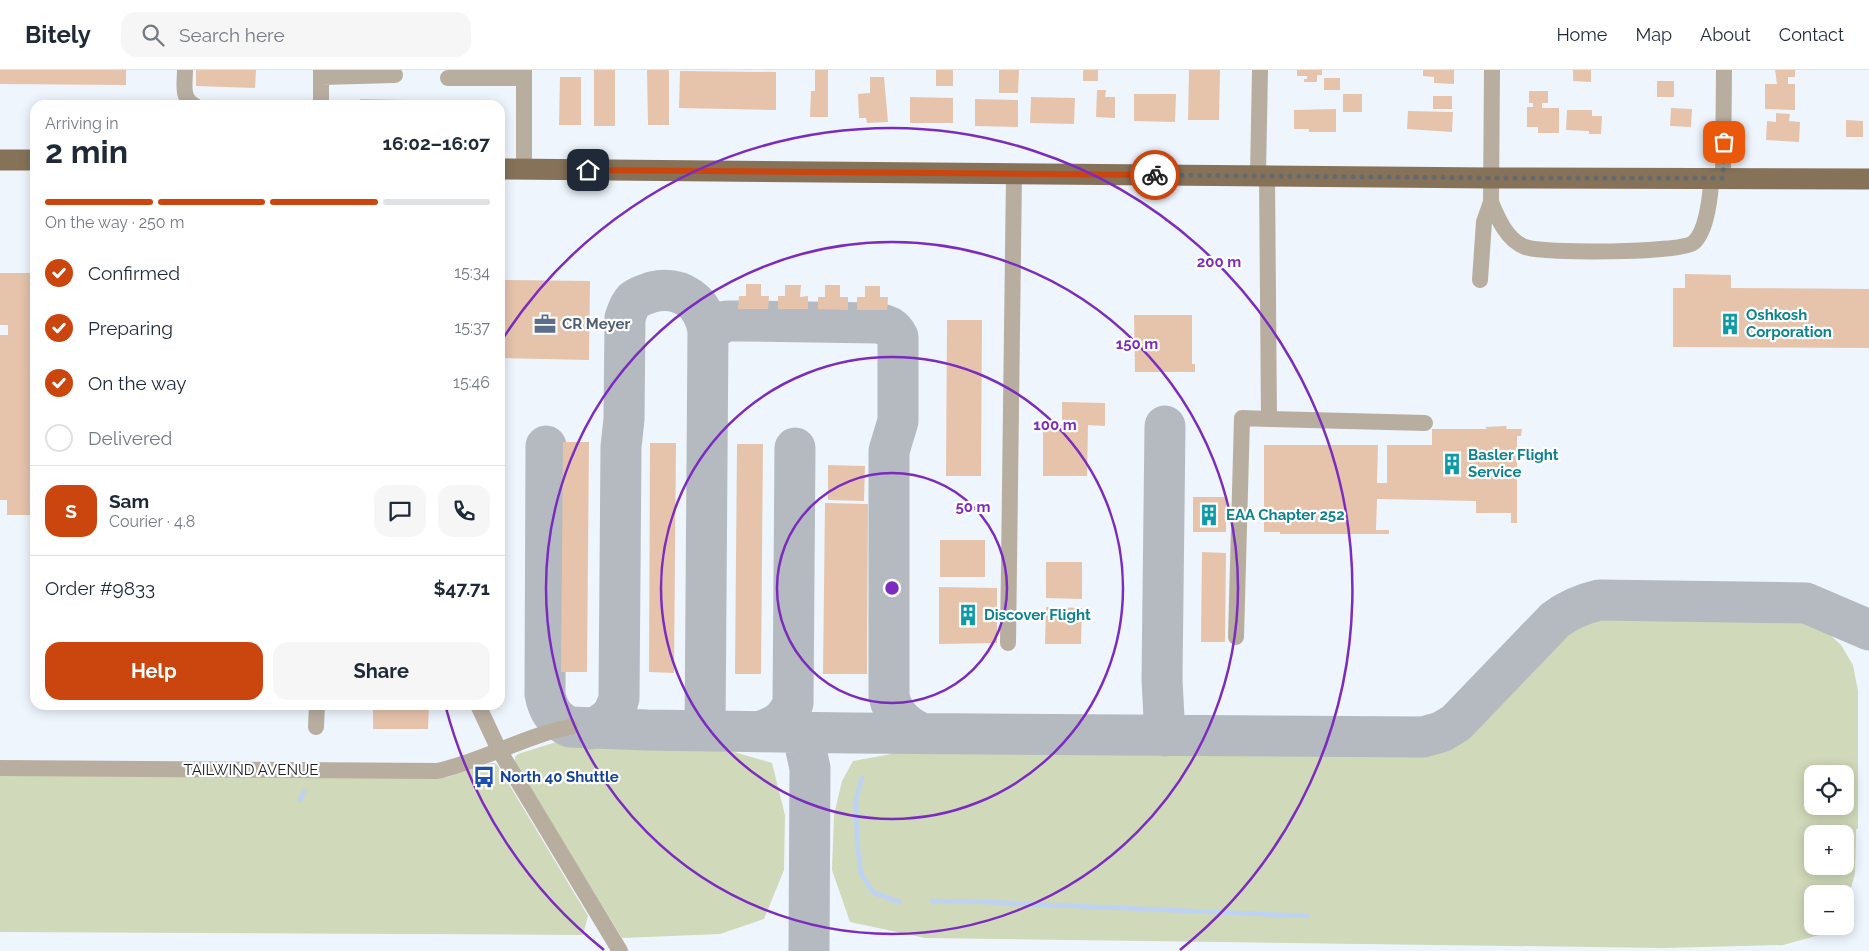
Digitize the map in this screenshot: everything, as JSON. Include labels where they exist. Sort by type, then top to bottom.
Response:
[{"type":"main road","points":[[0,160],[30,160]]},
{"type":"main road","points":[[505,169],[1490,178],[1717,177],[1869,179]]},
{"type":"street","points":[[185,70],[185,96],[187,100]]},
{"type":"street","points":[[1260,70],[1269,419]]},
{"type":"street","points":[[1480,280],[1484,222],[1491,202],[1492,70]]},
{"type":"street","points":[[1491,202],[1504,228],[1513,238],[1524,246],[1535,249],[1586,251],[1676,247],[1692,243],[1698,236],[1717,177],[1724,70]]},
{"type":"street","points":[[321,100],[321,73],[395,75]]},
{"type":"street","points":[[448,78],[524,74],[524,170]]},
{"type":"street","points":[[1008,643],[1014,174]]},
{"type":"street","points":[[1236,637],[1242,418],[1425,424]]},
{"type":"street","points":[[316,727],[317,710]]},
{"type":"street","points":[[480,710],[499,750],[620,951]]},
{"type":"street","name":"TAILWIND AVENUE","points":[[0,768],[423,771],[446,768],[549,731],[570,727]]},
{"type":"green space","points":[[1598,619],[1794,620],[1816,626],[1827,632],[1841,645],[1853,665],[1858,691],[1858,828],[1856,830],[1855,873],[1852,885],[1804,885],[1804,935],[1819,935],[1783,945],[1664,948],[925,938],[850,922],[832,870],[834,815],[842,781],[853,761],[908,751],[974,744],[1427,748],[1443,744],[1457,735],[1558,634],[1575,624]]},
{"type":"green space","points":[[570,741],[717,747],[772,763],[785,815],[784,870],[764,919],[720,934],[622,938],[515,763],[515,757],[518,754],[553,743]]},
{"type":"green space","points":[[495,763],[498,766],[588,916],[583,935],[0,932],[0,774],[438,778],[448,777]]},
{"type":"building","points":[[0,70],[126,70],[126,85],[0,84]]},
{"type":"building","points":[[196,70],[256,70],[255,88],[196,86]]},
{"type":"building","points":[[594,70],[615,70],[615,126],[594,126]]},
{"type":"building","points":[[647,70],[669,70],[669,125],[648,125]]},
{"type":"building","points":[[815,70],[828,70],[828,117],[810,117],[811,91],[815,91]]},
{"type":"building","points":[[936,70],[953,70],[953,86],[936,86]]},
{"type":"building","points":[[999,70],[1019,70],[1018,93],[999,93]]},
{"type":"building","points":[[1083,70],[1098,70],[1098,81],[1083,81]]},
{"type":"building","points":[[1189,70],[1220,70],[1219,120],[1188,120]]},
{"type":"building","points":[[1297,70],[1322,70],[1322,75],[1317,75],[1317,82],[1304,82],[1307,76],[1297,76]]},
{"type":"building","points":[[1423,70],[1454,70],[1454,84],[1434,83],[1434,77],[1423,76]]},
{"type":"building","points":[[1573,70],[1591,70],[1591,82],[1573,81]]},
{"type":"building","points":[[1775,70],[1795,70],[1795,77],[1788,77],[1788,84],[1795,84],[1795,110],[1765,109],[1765,84],[1777,84]]},
{"type":"building","points":[[680,71],[776,72],[776,110],[679,108]]},
{"type":"building","points":[[560,77],[581,77],[581,125],[559,125]]},
{"type":"building","points":[[870,77],[884,77],[888,122],[867,123],[866,118],[859,118],[858,94],[870,93]]},
{"type":"building","points":[[1324,78],[1340,78],[1340,90],[1324,90]]},
{"type":"building","points":[[1657,81],[1674,81],[1674,97],[1657,97]]},
{"type":"building","points":[[1097,90],[1106,90],[1105,97],[1115,97],[1115,118],[1096,117]]},
{"type":"building","points":[[1529,91],[1548,91],[1548,103],[1542,103],[1542,108],[1559,108],[1559,133],[1538,133],[1538,127],[1527,127],[1527,107],[1533,107],[1533,103],[1529,103]]},
{"type":"building","points":[[1134,94],[1176,94],[1175,122],[1134,121]]},
{"type":"building","points":[[1343,94],[1362,94],[1362,112],[1343,112]]},
{"type":"building","points":[[1433,96],[1452,96],[1452,109],[1433,109]]},
{"type":"building","points":[[910,97],[953,98],[953,123],[910,123]]},
{"type":"building","points":[[1031,97],[1075,98],[1074,124],[1030,123]]},
{"type":"building","points":[[360,99],[408,100],[360,100]]},
{"type":"building","points":[[975,99],[1018,100],[1018,127],[975,126]]},
{"type":"building","points":[[1671,108],[1692,109],[1691,127],[1670,126]]},
{"type":"building","points":[[1336,109],[1336,132],[1309,132],[1309,129],[1294,129],[1294,110]]},
{"type":"building","points":[[1567,110],[1592,110],[1592,116],[1602,116],[1601,134],[1589,134],[1589,131],[1566,130]]},
{"type":"building","points":[[1408,111],[1453,112],[1452,132],[1407,129]]},
{"type":"building","points":[[1776,113],[1790,114],[1789,121],[1800,122],[1799,142],[1766,140],[1767,121],[1776,122]]},
{"type":"building","points":[[1846,120],[1863,121],[1863,137],[1846,137]]},
{"type":"building","points":[[0,273],[30,273],[30,515],[7,515],[7,500],[0,500],[0,335],[8,335],[8,325],[0,325]]},
{"type":"building","name":"Oshkosh Corporation","points":[[1685,274],[1731,275],[1731,288],[1869,289],[1869,348],[1673,347],[1673,288],[1685,288]]},
{"type":"building","name":"CR Meyer","points":[[505,280],[590,281],[589,360],[505,358]]},
{"type":"building","points":[[746,284],[761,284],[761,296],[769,296],[768,309],[738,309],[739,296],[746,296]]},
{"type":"building","points":[[785,285],[801,285],[800,297],[808,296],[808,309],[778,309],[778,296],[785,296]]},
{"type":"building","points":[[825,285],[840,285],[840,297],[848,297],[848,310],[818,309],[818,297],[825,297]]},
{"type":"building","points":[[865,286],[880,286],[880,297],[888,297],[887,310],[857,310],[857,297],[865,297]]},
{"type":"building","points":[[1134,315],[1192,315],[1192,364],[1195,364],[1195,372],[1135,372]]},
{"type":"building","points":[[947,320],[982,320],[981,476],[946,476]]},
{"type":"building","points":[[1062,402],[1105,403],[1105,426],[1088,425],[1087,476],[1043,476],[1043,425],[1062,425]]},
{"type":"building","points":[[1507,426],[1506,429],[1522,429],[1521,436],[1517,436],[1517,523],[1511,523],[1511,513],[1476,513],[1476,501],[1377,499],[1376,530],[1389,530],[1389,534],[1280,534],[1280,532],[1264,532],[1264,445],[1378,445],[1377,483],[1387,483],[1387,445],[1432,445],[1432,429],[1487,429],[1485,427]]},
{"type":"building","points":[[563,442],[589,442],[587,672],[561,672]]},
{"type":"building","points":[[650,443],[676,443],[674,673],[649,672]]},
{"type":"building","points":[[737,444],[763,444],[761,674],[735,674]]},
{"type":"building","points":[[828,465],[865,466],[864,501],[828,500]]},
{"type":"building","name":"EAA Chapter 252","points":[[1193,497],[1226,497],[1226,532],[1193,532]]},
{"type":"building","points":[[825,503],[868,504],[867,674],[823,674]]},
{"type":"building","points":[[940,540],[985,540],[985,577],[940,577]]},
{"type":"building","points":[[1202,552],[1226,553],[1225,642],[1201,642]]},
{"type":"building","points":[[1046,562],[1082,562],[1082,599],[1046,598]]},
{"type":"building","name":"Discover Flight","points":[[939,587],[997,588],[997,643],[939,644]]},
{"type":"building","points":[[1046,607],[1082,608],[1081,644],[1045,644]]},
{"type":"building","points":[[373,710],[429,710],[428,729],[373,729]]},
{"type":"waterway","points":[[862,778],[856,799],[857,843],[861,874],[874,893],[900,902]]},
{"type":"waterway","points":[[300,800],[304,792]]},
{"type":"waterway","points":[[932,901],[1307,916]]},
{"type":"taxiway","points":[[590,729],[606,721],[613,714],[619,698],[621,447],[624,419],[625,318],[629,306],[634,300],[640,296],[663,290],[681,294],[696,304],[702,312],[708,331],[705,731]]},
{"type":"taxiway","points":[[708,331],[726,321],[877,323],[889,327],[898,337],[898,421],[889,451],[889,696],[893,709],[900,719],[909,727],[921,733]]},
{"type":"taxiway","points":[[1165,426],[1162,680],[1165,736]]},
{"type":"taxiway","points":[[546,446],[545,694],[548,705],[556,718],[570,727],[852,733],[1423,737],[1441,732],[1456,723],[1555,620],[1565,613],[1599,600],[1806,603],[1869,630]]},
{"type":"taxiway","points":[[761,731],[781,721],[793,703],[795,448]]},
{"type":"taxiway","points":[[802,732],[810,768],[809,951]]},
{"type":"way so far","points":[[1155,175],[1723,178],[1724,142]]},
{"type":"place","name":"CR Meyer","points":[[545,324]]},
{"type":"place","name":"Oshkosh Corporation","points":[[1730,324]]},
{"type":"place","name":"Basler Flight Service","points":[[1452,464]]},
{"type":"place","name":"EAA Chapter 252","points":[[1209,515]]},
{"type":"place","name":"Discover Flight","points":[[968,615]]},
{"type":"place","name":"North 40 Shuttle","points":[[484,777]]},
{"type":"route","points":[[588,170],[1155,175]]}]
